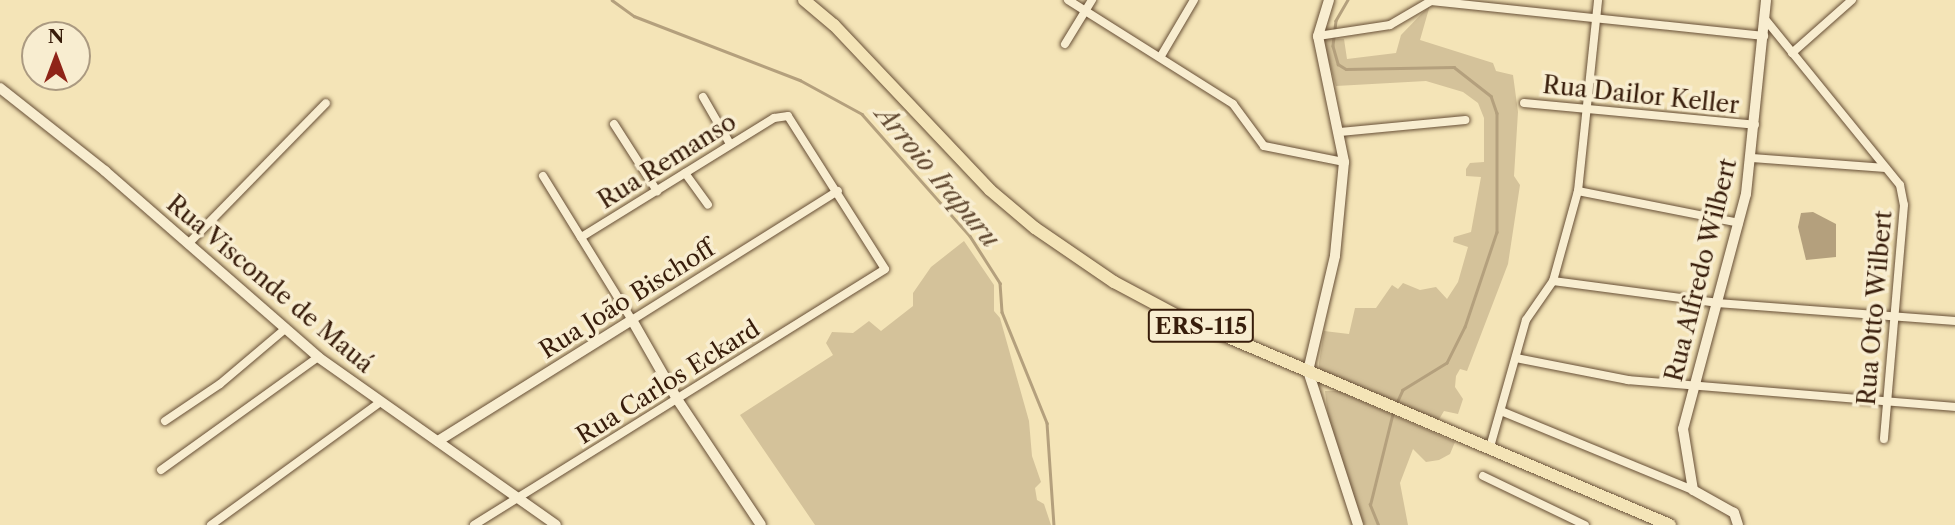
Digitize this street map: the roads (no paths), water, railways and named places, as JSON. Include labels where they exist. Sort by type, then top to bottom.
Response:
[{"type":"main road","name":"ERS-115","points":[[804,0],[834,25],[990,190],[1072,256],[1174,314],[1670,525]]},
{"type":"street","points":[[1068,0],[1161,56],[1233,104],[1264,146],[1344,162]]},
{"type":"street","points":[[1065,44],[1092,0]]},
{"type":"street","points":[[1161,56],[1194,0]]},
{"type":"street","points":[[1329,0],[1323,36],[1344,162],[1335,256],[1308,372],[1358,525]]},
{"type":"street","points":[[1510,10],[1511,0]]},
{"type":"street","points":[[1490,447],[1532,306],[1553,281],[1578,191],[1598,0]]},
{"type":"street","name":"Rua Alfredo Wilbert","points":[[1693,490],[1682,443],[1693,387],[1740,223],[1752,159],[1766,0]]},
{"type":"street","points":[[1792,53],[1852,0]]},
{"type":"street","points":[[1323,36],[1391,25],[1426,2],[1764,36]]},
{"type":"street","name":"Rua Otto Wilbert","points":[[1765,19],[1900,185],[1904,205],[1884,439]]},
{"type":"street","name":"Rua Visconde de Mauá","points":[[0,88],[188,244],[318,357],[556,525]]},
{"type":"street","points":[[702,97],[730,144]]},
{"type":"street","points":[[188,244],[326,103]]},
{"type":"street","name":"Rua Dailor Keller","points":[[1524,103],[1755,125]]},
{"type":"street","name":"Rua Remanso","points":[[581,237],[774,118],[793,119],[838,191]]},
{"type":"street","points":[[1340,132],[1465,120]]},
{"type":"street","points":[[614,124],[657,191]]},
{"type":"street","points":[[1752,159],[1886,168]]},
{"type":"street","points":[[685,173],[708,205]]},
{"type":"street","points":[[543,176],[632,320],[677,399],[761,525]]},
{"type":"street","name":"Rua Carlos Eckard","points":[[474,525],[882,273],[886,265],[838,191]]},
{"type":"street","name":"Rua João Bischoff","points":[[438,441],[838,191]]},
{"type":"street","points":[[1578,191],[1740,223]]},
{"type":"street","points":[[1553,281],[1717,303],[1894,319],[1955,321]]},
{"type":"street","points":[[165,421],[220,384],[285,330]]},
{"type":"street","points":[[160,470],[318,357]]},
{"type":"street","points":[[1516,358],[1591,374],[1693,387],[1955,407]]},
{"type":"street","points":[[211,525],[380,402]]},
{"type":"street","points":[[1501,411],[1693,490],[1734,513],[1738,525]]},
{"type":"street","points":[[1483,476],[1585,525]]},
{"type":"waterway","name":"Arroio Irapuru","points":[[612,0],[634,16],[800,80],[862,114],[970,236],[1000,283],[1002,312],[1047,423],[1054,525]]},
{"type":"waterway","points":[[1348,0],[1336,21],[1333,46],[1338,64],[1346,69],[1454,67],[1491,96],[1497,113],[1497,232],[1465,327],[1447,363],[1403,390],[1397,403]]},
{"type":"waterway","points":[[1378,525],[1370,505],[1393,412]]}]
